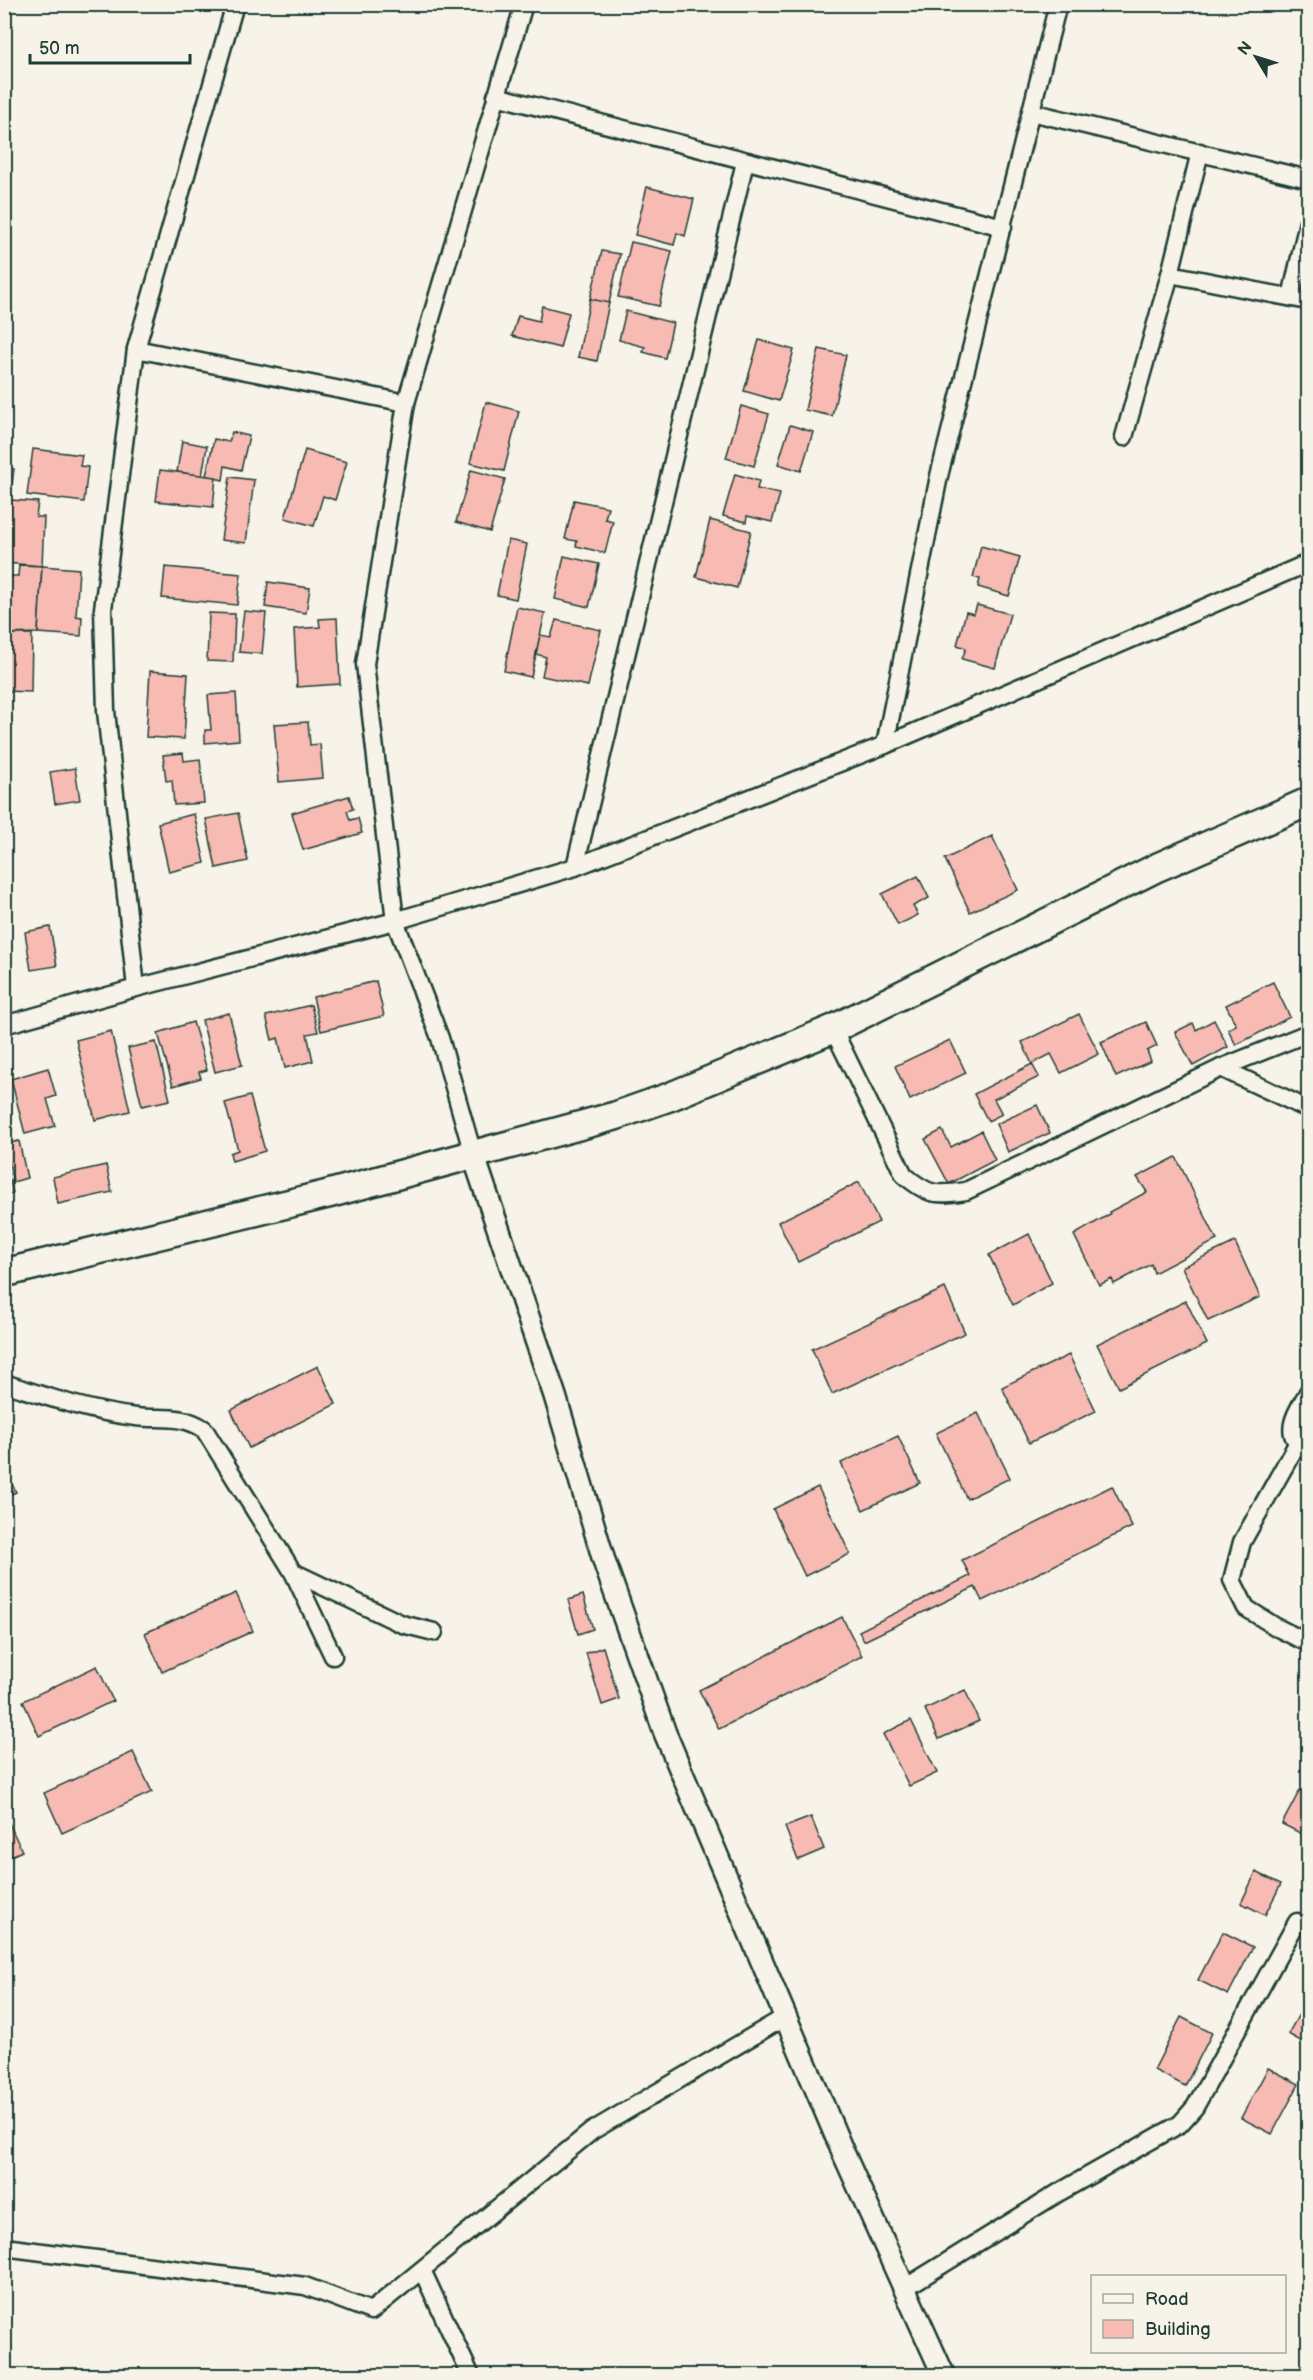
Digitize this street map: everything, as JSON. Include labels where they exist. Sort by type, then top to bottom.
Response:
[{"type":"main road","points":[[4,1273],[328,1194],[615,1116],[658,1101],[833,1029],[1158,867],[1308,802]]},
{"type":"street","points":[[136,988],[106,711],[103,609],[136,349],[235,4]]},
{"type":"street","points":[[524,4],[406,404],[365,664],[396,921],[440,1038],[473,1154],[555,1396],[605,1564],[665,1733],[903,2289],[944,2376]]},
{"type":"street","points":[[885,745],[939,476],[1058,4]]},
{"type":"street","points":[[496,96],[1003,227]]},
{"type":"street","points":[[1031,112],[1308,179]]},
{"type":"street","points":[[1124,437],[1170,274],[1200,152]]},
{"type":"street","points":[[575,867],[745,162]]},
{"type":"street","points":[[1291,297],[1308,222]]},
{"type":"street","points":[[1170,274],[1308,301]]},
{"type":"street","points":[[136,349],[406,404]]},
{"type":"street","points":[[4,1025],[136,988],[396,921],[575,867],[885,745],[1308,563]]},
{"type":"street","points":[[833,1029],[904,1175],[921,1190],[942,1195],[966,1191],[1221,1068],[1308,1033]]},
{"type":"street","points":[[1221,1068],[1308,1109]]},
{"type":"street","points":[[4,1383],[57,1401],[136,1417],[192,1421],[204,1429],[293,1572],[333,1656]]},
{"type":"street","points":[[1308,1392],[1294,1420],[1292,1433],[1303,1447],[1242,1542],[1232,1580],[1246,1608],[1308,1643]]},
{"type":"street","points":[[293,1572],[402,1624],[434,1632]]},
{"type":"street","points":[[903,2289],[1058,2193],[1180,2124],[1195,2107],[1297,1922]]},
{"type":"street","points":[[4,2247],[305,2286],[371,2311],[592,2132],[785,2017]]},
{"type":"street","points":[[422,2270],[471,2376]]},
{"type":"building","points":[[647,187],[694,199],[685,236],[677,233],[674,245],[635,235]]},
{"type":"building","points":[[631,242],[672,251],[659,306],[618,297]]},
{"type":"building","points":[[602,251],[620,254],[609,303],[590,299]]},
{"type":"building","points":[[590,299],[609,303],[597,361],[578,357]]},
{"type":"building","points":[[542,306],[569,313],[560,348],[512,336],[518,316],[539,321]]},
{"type":"building","points":[[626,311],[673,323],[665,358],[643,352],[645,347],[619,340]]},
{"type":"building","points":[[759,340],[794,350],[779,401],[744,391]]},
{"type":"building","points":[[819,349],[846,355],[832,416],[805,410]]},
{"type":"building","points":[[486,402],[519,411],[504,471],[470,463]]},
{"type":"building","points":[[741,406],[769,414],[754,466],[726,458]]},
{"type":"building","points":[[790,425],[813,432],[801,471],[778,464]]},
{"type":"building","points":[[232,432],[249,436],[241,470],[225,466],[223,480],[206,476],[214,439],[229,442]]},
{"type":"building","points":[[182,441],[207,446],[202,476],[177,472]]},
{"type":"building","points":[[33,449],[82,455],[80,466],[88,467],[84,502],[27,495]]},
{"type":"building","points":[[305,450],[347,462],[335,500],[323,496],[314,526],[285,518]]},
{"type":"building","points":[[4,468],[14,469],[10,498],[4,497]]},
{"type":"building","points":[[160,470],[216,477],[213,507],[156,501]]},
{"type":"building","points":[[471,470],[505,479],[490,532],[456,522]]},
{"type":"building","points":[[735,474],[759,481],[757,489],[780,494],[772,522],[747,516],[746,522],[723,516]]},
{"type":"building","points":[[230,477],[254,480],[246,543],[221,540]]},
{"type":"building","points":[[4,499],[11,500],[4,569]]},
{"type":"building","points":[[11,500],[38,502],[36,517],[44,517],[42,566],[5,563]]},
{"type":"building","points":[[574,500],[608,507],[605,519],[613,521],[605,553],[576,546],[577,541],[565,539]]},
{"type":"building","points":[[710,520],[751,531],[737,588],[696,577]]},
{"type":"building","points":[[508,540],[527,544],[516,599],[497,595]]},
{"type":"building","points":[[981,546],[1020,557],[1009,596],[978,587],[980,579],[973,577]]},
{"type":"building","points":[[564,556],[599,564],[589,607],[555,599]]},
{"type":"building","points":[[19,565],[42,566],[38,633],[5,634],[7,576],[18,576]]},
{"type":"building","points":[[42,566],[79,569],[76,616],[82,617],[81,636],[38,633]]},
{"type":"building","points":[[165,567],[241,574],[237,605],[162,598]]},
{"type":"building","points":[[268,582],[310,588],[306,613],[265,607]]},
{"type":"building","points":[[977,605],[1010,614],[995,668],[962,659],[966,648],[957,645],[966,612],[974,614]]},
{"type":"building","points":[[517,607],[545,613],[531,677],[504,671]]},
{"type":"building","points":[[244,611],[266,613],[262,654],[239,652]]},
{"type":"building","points":[[209,613],[235,614],[233,662],[207,661]]},
{"type":"building","points":[[337,618],[340,684],[297,687],[294,629],[320,627],[319,619]]},
{"type":"building","points":[[556,620],[601,630],[588,686],[542,676],[546,657],[536,654],[540,635],[551,637]]},
{"type":"building","points":[[5,634],[32,634],[31,692],[4,691]]},
{"type":"building","points":[[150,671],[188,674],[184,739],[146,737]]},
{"type":"building","points":[[236,693],[239,740],[205,743],[205,730],[211,730],[208,695]]},
{"type":"building","points":[[308,722],[310,745],[320,744],[323,778],[279,782],[274,724]]},
{"type":"building","points":[[183,753],[184,761],[200,759],[204,803],[174,805],[172,780],[166,781],[163,755]]},
{"type":"building","points":[[75,768],[80,800],[55,804],[50,772]]},
{"type":"building","points":[[349,796],[353,809],[347,811],[350,820],[358,818],[362,833],[303,850],[292,813]]},
{"type":"building","points":[[238,813],[248,861],[216,868],[206,819]]},
{"type":"building","points":[[194,814],[205,863],[169,872],[158,823]]},
{"type":"building","points":[[992,836],[1018,890],[970,912],[945,859]]},
{"type":"building","points":[[4,871],[8,871],[11,896],[4,897]]},
{"type":"building","points":[[918,876],[929,898],[913,906],[918,915],[898,925],[882,894]]},
{"type":"building","points":[[50,927],[57,966],[31,970],[25,932]]},
{"type":"building","points":[[376,981],[384,1016],[321,1031],[313,997]]},
{"type":"building","points":[[1273,982],[1290,1017],[1236,1045],[1228,1029],[1236,1025],[1226,1005]]},
{"type":"building","points":[[311,1005],[318,1032],[307,1034],[313,1061],[285,1068],[278,1038],[272,1040],[266,1016]]},
{"type":"building","points":[[229,1013],[242,1065],[215,1072],[202,1020]]},
{"type":"building","points":[[1079,1014],[1099,1054],[1061,1073],[1051,1054],[1032,1064],[1022,1042]]},
{"type":"building","points":[[1214,1020],[1228,1047],[1193,1066],[1175,1032],[1193,1023],[1196,1030]]},
{"type":"building","points":[[193,1022],[207,1070],[199,1072],[201,1078],[173,1086],[158,1033]]},
{"type":"building","points":[[1146,1022],[1157,1046],[1147,1051],[1151,1061],[1116,1077],[1101,1042]]},
{"type":"building","points":[[111,1031],[130,1111],[95,1120],[76,1040]]},
{"type":"building","points":[[950,1040],[966,1073],[910,1100],[895,1066]]},
{"type":"building","points":[[156,1042],[170,1100],[142,1106],[128,1048]]},
{"type":"building","points":[[1032,1064],[1039,1077],[994,1099],[1002,1114],[988,1121],[974,1094]]},
{"type":"building","points":[[48,1068],[56,1096],[47,1099],[55,1126],[25,1134],[11,1079]]},
{"type":"building","points":[[250,1096],[265,1151],[232,1161],[230,1153],[238,1150],[225,1103]]},
{"type":"building","points":[[1037,1105],[1050,1133],[1008,1152],[996,1124]]},
{"type":"building","points":[[942,1130],[951,1147],[981,1131],[995,1160],[949,1184],[925,1139]]},
{"type":"building","points":[[19,1141],[27,1178],[13,1182],[5,1144]]},
{"type":"building","points":[[4,1157],[13,1193],[4,1195]]},
{"type":"building","points":[[1176,1157],[1217,1240],[1154,1273],[1151,1264],[1114,1284],[1112,1279],[1099,1285],[1074,1235],[1110,1214],[1109,1212],[1147,1192],[1137,1177]]},
{"type":"building","points":[[106,1165],[112,1192],[58,1204],[53,1177]]},
{"type":"building","points":[[859,1182],[879,1222],[798,1262],[778,1222]]},
{"type":"building","points":[[1029,1234],[1052,1283],[1013,1305],[989,1255]]},
{"type":"building","points":[[1235,1242],[1260,1297],[1208,1321],[1182,1267]]},
{"type":"building","points":[[945,1288],[965,1333],[832,1394],[812,1349]]},
{"type":"building","points":[[1186,1301],[1207,1344],[1119,1388],[1097,1344]]},
{"type":"building","points":[[1069,1355],[1096,1411],[1029,1443],[1002,1387]]},
{"type":"building","points":[[318,1366],[336,1404],[249,1448],[231,1410]]},
{"type":"building","points":[[978,1413],[1010,1478],[967,1499],[936,1433]]},
{"type":"building","points":[[898,1436],[920,1483],[863,1510],[841,1463]]},
{"type":"building","points":[[4,1468],[16,1492],[4,1497]]},
{"type":"building","points":[[1112,1486],[1132,1527],[982,1601],[975,1587],[864,1641],[859,1631],[970,1576],[962,1560]]},
{"type":"building","points":[[818,1487],[850,1554],[805,1576],[773,1509]]},
{"type":"building","points":[[236,1593],[253,1631],[162,1672],[145,1633]]},
{"type":"building","points":[[583,1595],[593,1629],[578,1634],[568,1600]]},
{"type":"building","points":[[842,1617],[862,1656],[719,1729],[699,1690]]},
{"type":"building","points":[[603,1647],[619,1699],[602,1705],[586,1653]]},
{"type":"building","points":[[97,1666],[113,1701],[39,1736],[23,1701]]},
{"type":"building","points":[[965,1690],[979,1721],[939,1739],[925,1709]]},
{"type":"building","points":[[911,1720],[937,1773],[909,1786],[883,1734]]},
{"type":"building","points":[[133,1752],[152,1792],[62,1833],[44,1793]]},
{"type":"building","points":[[1300,1790],[1308,1795],[1306,1836],[1282,1824]]},
{"type":"building","points":[[811,1817],[824,1849],[798,1860],[785,1827]]},
{"type":"building","points":[[8,1821],[22,1851],[4,1859],[4,1823]]},
{"type":"building","points":[[1256,1872],[1281,1884],[1265,1915],[1241,1903]]},
{"type":"building","points":[[1223,1932],[1253,1947],[1228,1995],[1198,1980]]},
{"type":"building","points":[[1306,2002],[1308,2004],[1308,2045],[1288,2034]]},
{"type":"building","points":[[1181,2017],[1212,2033],[1185,2086],[1154,2070]]},
{"type":"building","points":[[1268,2068],[1299,2084],[1272,2134],[1241,2118]]}]
